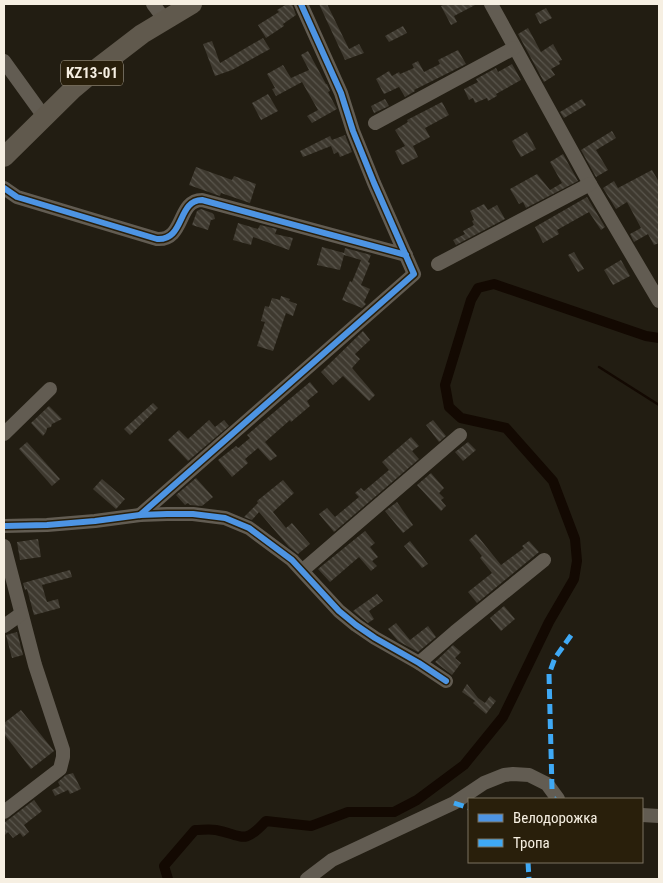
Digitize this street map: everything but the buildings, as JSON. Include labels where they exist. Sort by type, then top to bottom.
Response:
[{"type":"highway","name":"KZ13-01","points":[[4,157],[74,88],[142,34],[159,12],[192,4]]},
{"type":"street","points":[[140,516],[414,274],[374,183],[341,93],[301,4]]},
{"type":"street","points":[[491,4],[590,184],[659,301]]},
{"type":"street","points":[[375,123],[514,48]]},
{"type":"street","points":[[4,61],[45,118]]},
{"type":"street","points":[[438,264],[590,184]]},
{"type":"street","points":[[4,188],[17,197],[157,240],[166,239],[171,236],[189,205],[196,200],[202,200],[406,255]]},
{"type":"street","points":[[4,434],[50,389]]},
{"type":"street","points":[[303,570],[460,435]]},
{"type":"street","points":[[4,526],[192,514],[225,518],[249,528],[281,551],[303,570],[339,611],[356,625],[446,681]]},
{"type":"street","points":[[4,546],[21,614],[63,757],[60,769],[4,812]]},
{"type":"street","points":[[419,663],[544,560]]},
{"type":"street","points":[[4,626],[21,614]]},
{"type":"street","points":[[307,879],[332,860],[454,803],[484,783],[504,775],[530,775],[547,784],[557,798]]},
{"type":"street","points":[[643,815],[659,816]]},
{"type":"waterway","points":[[168,879],[164,866],[195,830],[216,830],[242,837],[252,834],[266,821],[311,826],[348,812],[394,812],[417,800],[464,765],[503,717],[549,622],[574,579],[577,561],[575,539],[553,481],[506,428],[461,418],[449,407],[445,385],[471,300],[478,288],[494,284],[646,336],[659,338]]},
{"type":"waterway","points":[[599,367],[659,405]]},
{"type":"marked path","points":[[552,789],[549,674],[555,658],[572,634]]},
{"type":"marked path","points":[[454,803],[468,808]]},
{"type":"marked path","points":[[528,863],[529,879]]},
{"type":"cycle path","points":[[140,515],[414,274],[353,131],[341,93],[301,4]]},
{"type":"cycle path","points":[[4,188],[17,197],[157,239],[166,238],[172,234],[188,206],[202,200],[406,255]]},
{"type":"cycle path","points":[[4,526],[47,525],[167,514],[193,514],[225,518],[249,528],[292,560],[339,611],[356,625],[446,681]]}]
